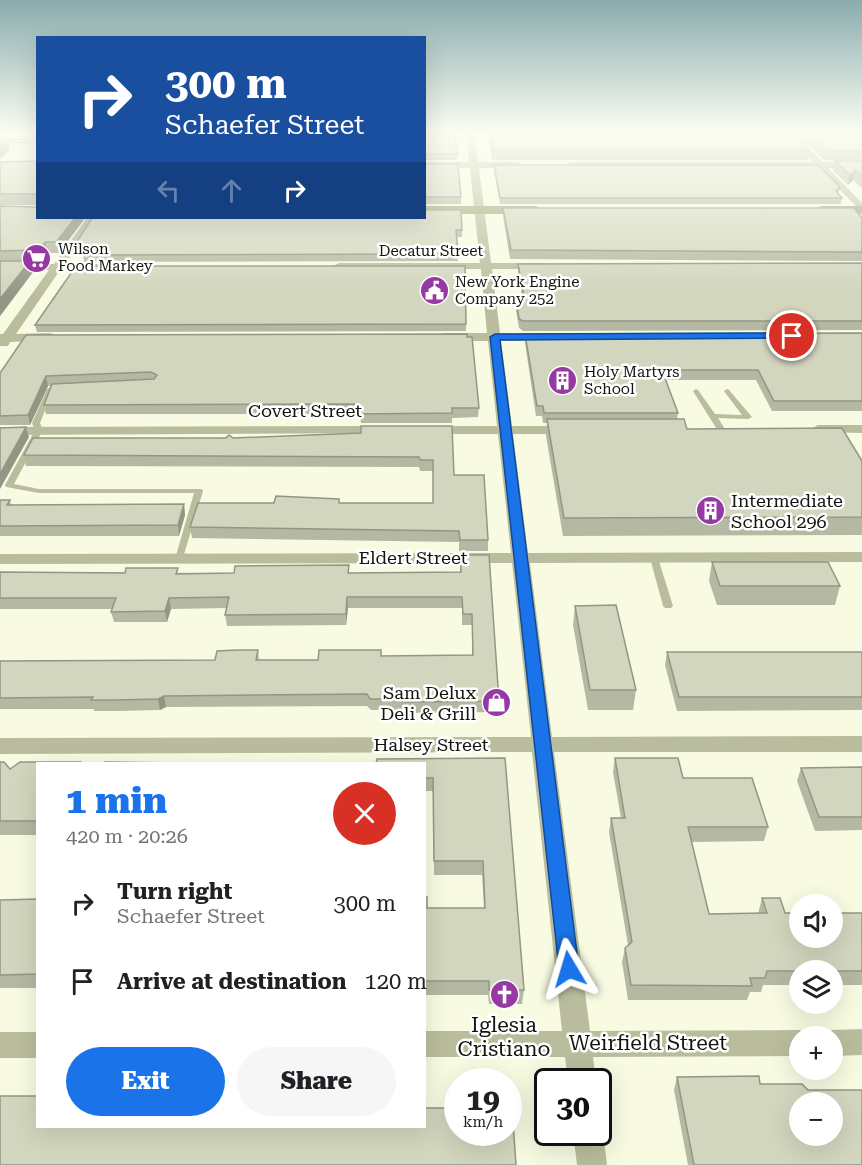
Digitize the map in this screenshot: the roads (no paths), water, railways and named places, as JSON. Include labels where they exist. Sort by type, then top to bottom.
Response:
[{"type":"main road","points":[[426,210],[552,210]]},
{"type":"main road","points":[[812,210],[862,210]]},
{"type":"street","points":[[477,186],[580,1068]]},
{"type":"street","points":[[840,186],[862,210]]},
{"type":"street","points":[[2,341],[91,219]]},
{"type":"street","name":"Decatur Street","points":[[329,266],[549,266]]},
{"type":"street","points":[[0,267],[108,267]]},
{"type":"street","points":[[2,341],[60,337]]},
{"type":"street","points":[[426,337],[560,337]]},
{"type":"street","points":[[698,429],[756,429]]},
{"type":"street","points":[[803,429],[862,429]]},
{"type":"street","name":"Covert Street","points":[[0,430],[585,430]]},
{"type":"street","name":"Eldert Street","points":[[0,559],[862,557]]},
{"type":"street","name":"Halsey Street","points":[[0,746],[862,744]]},
{"type":"street","points":[[843,1042],[862,1042]]},
{"type":"street","name":"Weirfield Street","points":[[426,1044],[789,1043]]},
{"type":"street","points":[[0,1045],[36,1045]]},
{"type":"street","points":[[590,1146],[592,1165]]},
{"type":"lane","points":[[73,388],[50,389],[36,423],[39,430],[9,485],[39,491],[199,491],[179,559]]},
{"type":"lane","points":[[696,391],[721,429]]},
{"type":"lane","points":[[712,416],[748,417],[727,391]]},
{"type":"lane","points":[[654,558],[668,606]]},
{"type":"place","name":"Wilson Food Markey","points":[[37,258]]},
{"type":"place","name":"New York Engine Company 252","points":[[434,291]]},
{"type":"place","name":"Holy Martyrs School","points":[[563,381]]},
{"type":"place","name":"Intermediate School 296","points":[[710,511]]},
{"type":"place","name":"Sam Delux Deli & Grill","points":[[497,703]]},
{"type":"place","name":"Iglesia Cristiano","points":[[504,994]]}]
